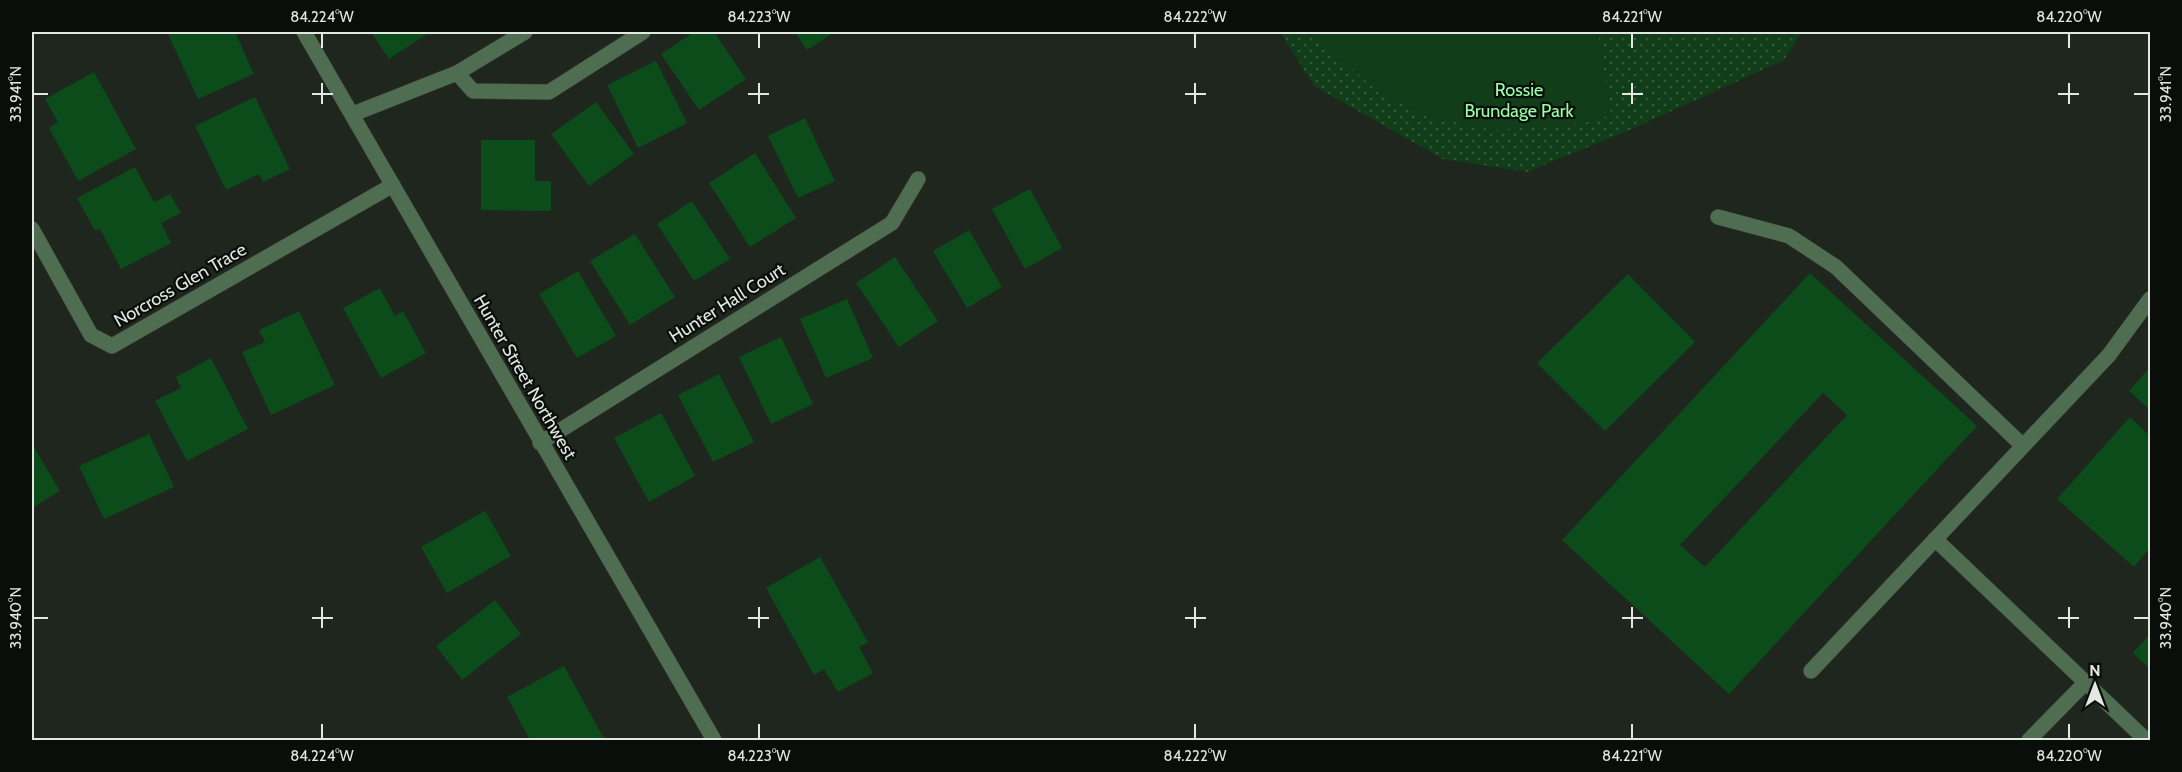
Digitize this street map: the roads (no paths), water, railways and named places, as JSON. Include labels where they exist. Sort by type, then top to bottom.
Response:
[{"type":"street","name":"Hunter Street Northwest","points":[[304,32],[714,741]]},
{"type":"street","points":[[353,114],[457,73],[525,32]]},
{"type":"street","points":[[457,73],[473,91],[549,92],[642,32]]},
{"type":"street","name":"Hunter Hall Court","points":[[540,442],[891,223],[918,178]]},
{"type":"street","name":"Norcross Glen Trace","points":[[32,229],[91,335],[112,346],[393,185]]},
{"type":"street","points":[[1718,217],[1789,236],[1836,267],[2023,446]]},
{"type":"street","points":[[1811,671],[2109,355],[2151,299]]},
{"type":"street","points":[[1935,540],[2146,741]]},
{"type":"street","points":[[2029,741],[2086,682]]},
{"type":"park label","name":"Rossie Brundage Park","points":[[1519,100]]}]
